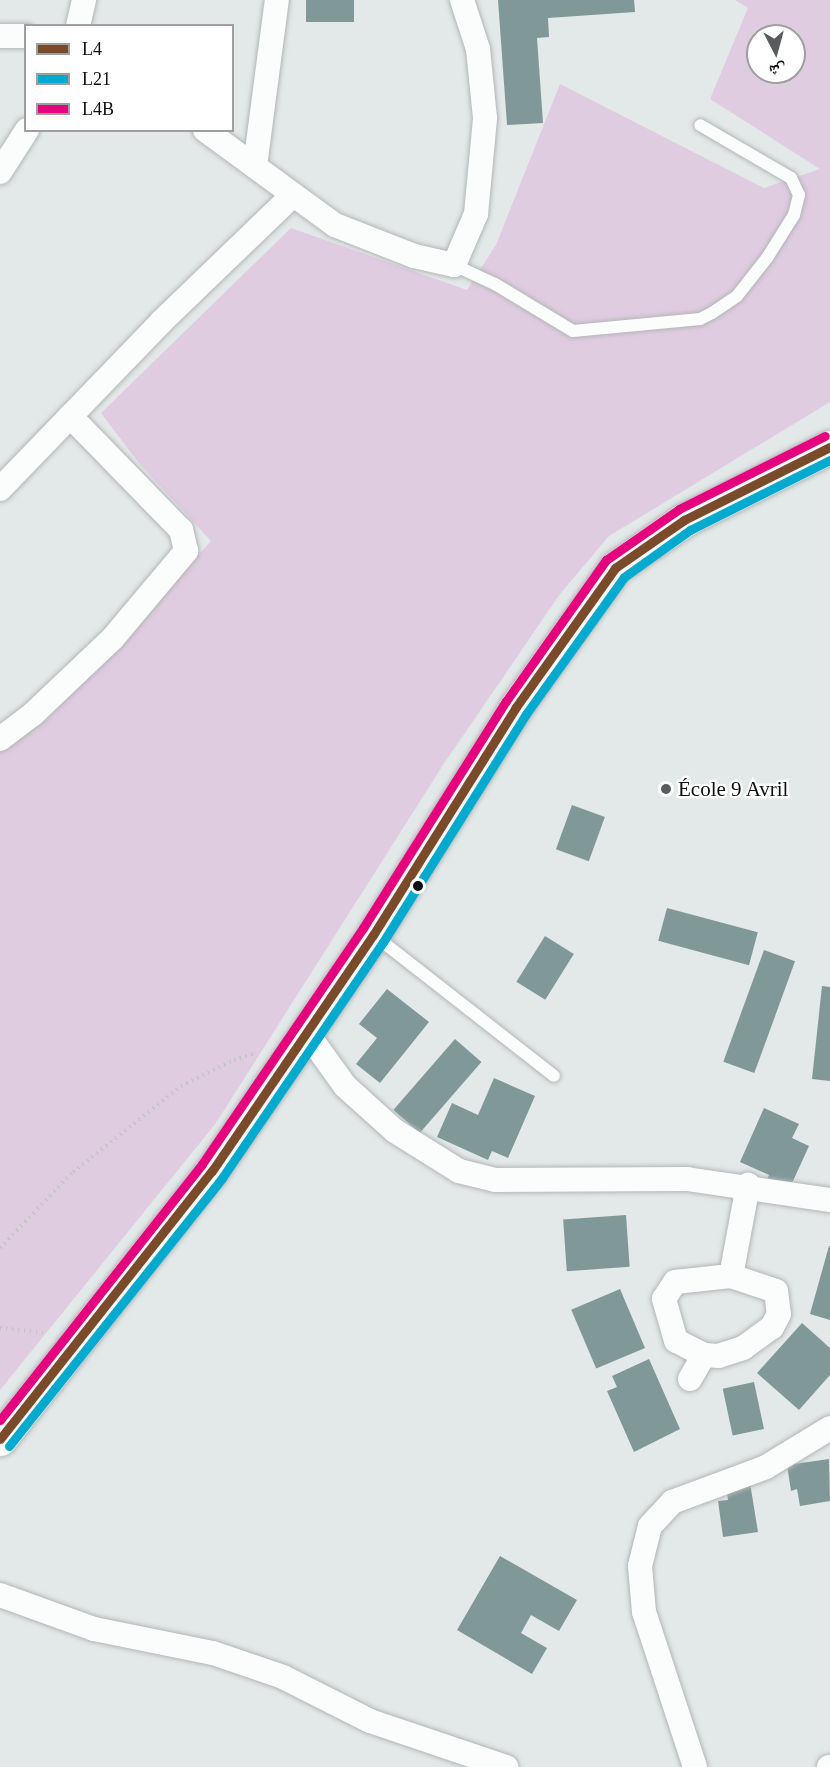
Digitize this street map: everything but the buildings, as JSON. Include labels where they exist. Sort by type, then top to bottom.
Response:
[{"type":"main road","points":[[0,1439],[212,1171],[373,935],[516,706],[615,568],[684,520],[830,447]]},
{"type":"street","points":[[78,24],[84,0]]},
{"type":"street","points":[[255,166],[277,0]]},
{"type":"street","points":[[207,132],[292,196],[361,237],[454,265],[476,214],[485,118],[478,49],[462,0]]},
{"type":"street","points":[[0,36],[24,36]]},
{"type":"street","points":[[0,172],[26,132]]},
{"type":"street","points":[[0,489],[70,416],[292,196]]},
{"type":"street","points":[[0,739],[33,714],[113,638],[186,551],[181,530],[70,416]]},
{"type":"street","points":[[307,1033],[345,1086],[394,1131],[459,1171],[495,1180],[687,1179],[748,1185],[830,1200]]},
{"type":"street","points":[[731,1276],[748,1185]]},
{"type":"street","points":[[731,1276],[776,1291],[779,1314],[772,1327],[743,1348],[719,1356],[704,1355],[676,1341],[664,1299],[675,1282],[731,1276]]},
{"type":"street","points":[[690,1379],[704,1355]]},
{"type":"street","points":[[695,1767],[644,1612],[640,1566],[650,1526],[672,1502],[766,1467],[830,1428]]},
{"type":"street","points":[[0,1596],[94,1629],[213,1653],[283,1677],[370,1721],[506,1767]]},
{"type":"lane","points":[[454,265],[495,284],[573,331],[700,319],[712,313],[737,296],[767,258],[794,215],[799,195],[791,178],[700,125]]},
{"type":"lane","points":[[373,935],[554,1076]]},
{"type":"path","points":[[0,1248],[73,1172],[181,1086],[252,1054],[280,1072]]},
{"type":"path","points":[[0,1328],[81,1337]]},
{"type":"shaded area","points":[[735,0],[830,0],[830,402],[609,536],[560,594],[443,765],[216,1123],[0,1390],[0,746],[48,719],[211,541],[138,462],[101,413],[291,228],[467,290],[496,245],[560,84],[764,188],[820,169],[710,99],[748,8]]},
{"type":"transit line","name":"L4B","points":[[0,1420],[202,1164],[363,928],[506,701],[606,560],[679,509],[825,436]]},
{"type":"transit line","name":"L4","points":[[0,1439],[212,1171],[373,935],[516,707],[615,568],[684,520],[830,447]]},
{"type":"transit line","name":"L21","points":[[9,1446],[222,1178],[383,942],[526,714],[624,577],[690,530],[830,460]]},
{"type":"place","name":"École 9 Avril","points":[[666,789]]}]
